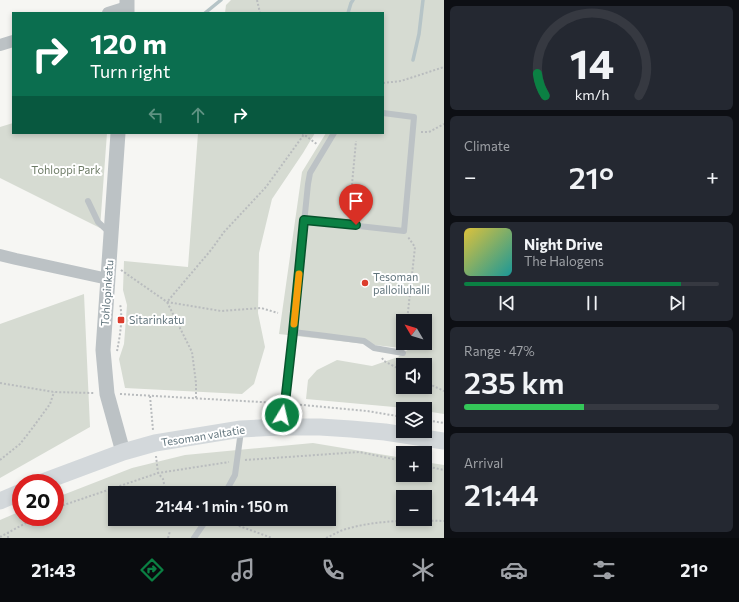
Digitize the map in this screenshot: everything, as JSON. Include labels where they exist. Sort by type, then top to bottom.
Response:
[{"type":"main road","name":"Tesoman valtatie","points":[[64,474],[123,452],[155,444],[241,429],[320,427],[385,432],[444,441]]},
{"type":"main road","points":[[0,501],[12,496]]},
{"type":"street","points":[[111,12],[127,7]]},
{"type":"street","points":[[0,45],[12,41]]},
{"type":"street","name":"Tohlopinkatu","points":[[118,134],[103,350],[107,394],[123,452]]},
{"type":"street","points":[[0,255],[108,279]]},
{"type":"lane","points":[[304,220],[404,231],[414,117],[384,113]]},
{"type":"lane","points":[[280,427],[285,403],[310,173],[333,134]]},
{"type":"lane","points":[[88,201],[98,222],[111,234]]},
{"type":"lane","points":[[293,332],[364,341],[374,348],[403,353]]},
{"type":"lane","points":[[230,486],[235,475],[241,429]]},
{"type":"lane","points":[[194,538],[202,526]]},
{"type":"path","points":[[257,0],[260,12]]},
{"type":"path","points":[[384,83],[401,81],[444,67]]},
{"type":"path","points":[[413,132],[429,132],[444,124]]},
{"type":"path","points":[[167,302],[211,250],[224,232],[266,187],[304,134],[324,149]]},
{"type":"path","points":[[348,224],[356,141]]},
{"type":"path","points":[[404,231],[415,247],[408,314]]},
{"type":"path","points":[[119,269],[167,302],[221,311],[261,308],[278,313]]},
{"type":"path","points":[[167,302],[192,352],[196,383],[196,398]]},
{"type":"path","points":[[374,348],[384,361],[396,368]]},
{"type":"path","points":[[0,383],[54,392],[285,403],[367,411],[396,416]]},
{"type":"path","points":[[432,385],[444,391]]},
{"type":"path","points":[[0,460],[20,444],[50,404],[54,392]]},
{"type":"path","points":[[432,421],[444,423]]},
{"type":"path","points":[[64,505],[158,472],[237,461],[359,452],[396,460]]},
{"type":"path","points":[[432,467],[444,470]]},
{"type":"path","points":[[158,472],[163,479],[164,486]]},
{"type":"path","points":[[326,538],[344,530],[376,523],[444,521]]},
{"type":"path","points":[[0,538],[20,526]]},
{"type":"path","points":[[239,526],[272,538]]},
{"type":"path","points":[[8,532],[8,538]]},
{"type":"green space","points":[[231,0],[444,0],[444,414],[432,412],[432,402],[396,402],[396,407],[306,399],[308,380],[317,370],[337,360],[372,366],[398,357],[408,350],[432,350],[432,314],[396,314],[396,348],[279,334],[302,172],[325,134],[384,134],[384,12],[225,12],[226,5]]},
{"type":"green space","name":"Tohloppi Park","points":[[12,123],[12,134],[107,134],[100,228],[0,178],[0,127]]},
{"type":"green space","points":[[198,134],[314,134],[272,199],[259,253],[258,313],[265,347],[254,384],[242,394],[125,388],[119,359],[124,344],[127,305],[123,290],[124,261],[188,267]]},
{"type":"green space","points":[[84,294],[90,427],[0,478],[0,324]]},
{"type":"green space","points":[[313,443],[396,457],[396,482],[432,482],[432,463],[444,465],[444,538],[0,538],[0,520],[12,515],[12,526],[64,526],[64,494],[132,468],[185,455]]},
{"type":"waterway","points":[[206,12],[221,0]]},
{"type":"waterway","points":[[348,12],[353,0]]},
{"type":"waterway","points":[[413,60],[419,34],[423,0]]},
{"type":"slow traffic","points":[[294,324],[299,274]]},
{"type":"place","name":"Tesoman palloiluhalli","points":[[365,283]]},
{"type":"place","name":"Sitarinkatu","points":[[121,320]]},
{"type":"route","points":[[282,415],[285,403],[304,220],[356,225]]}]
